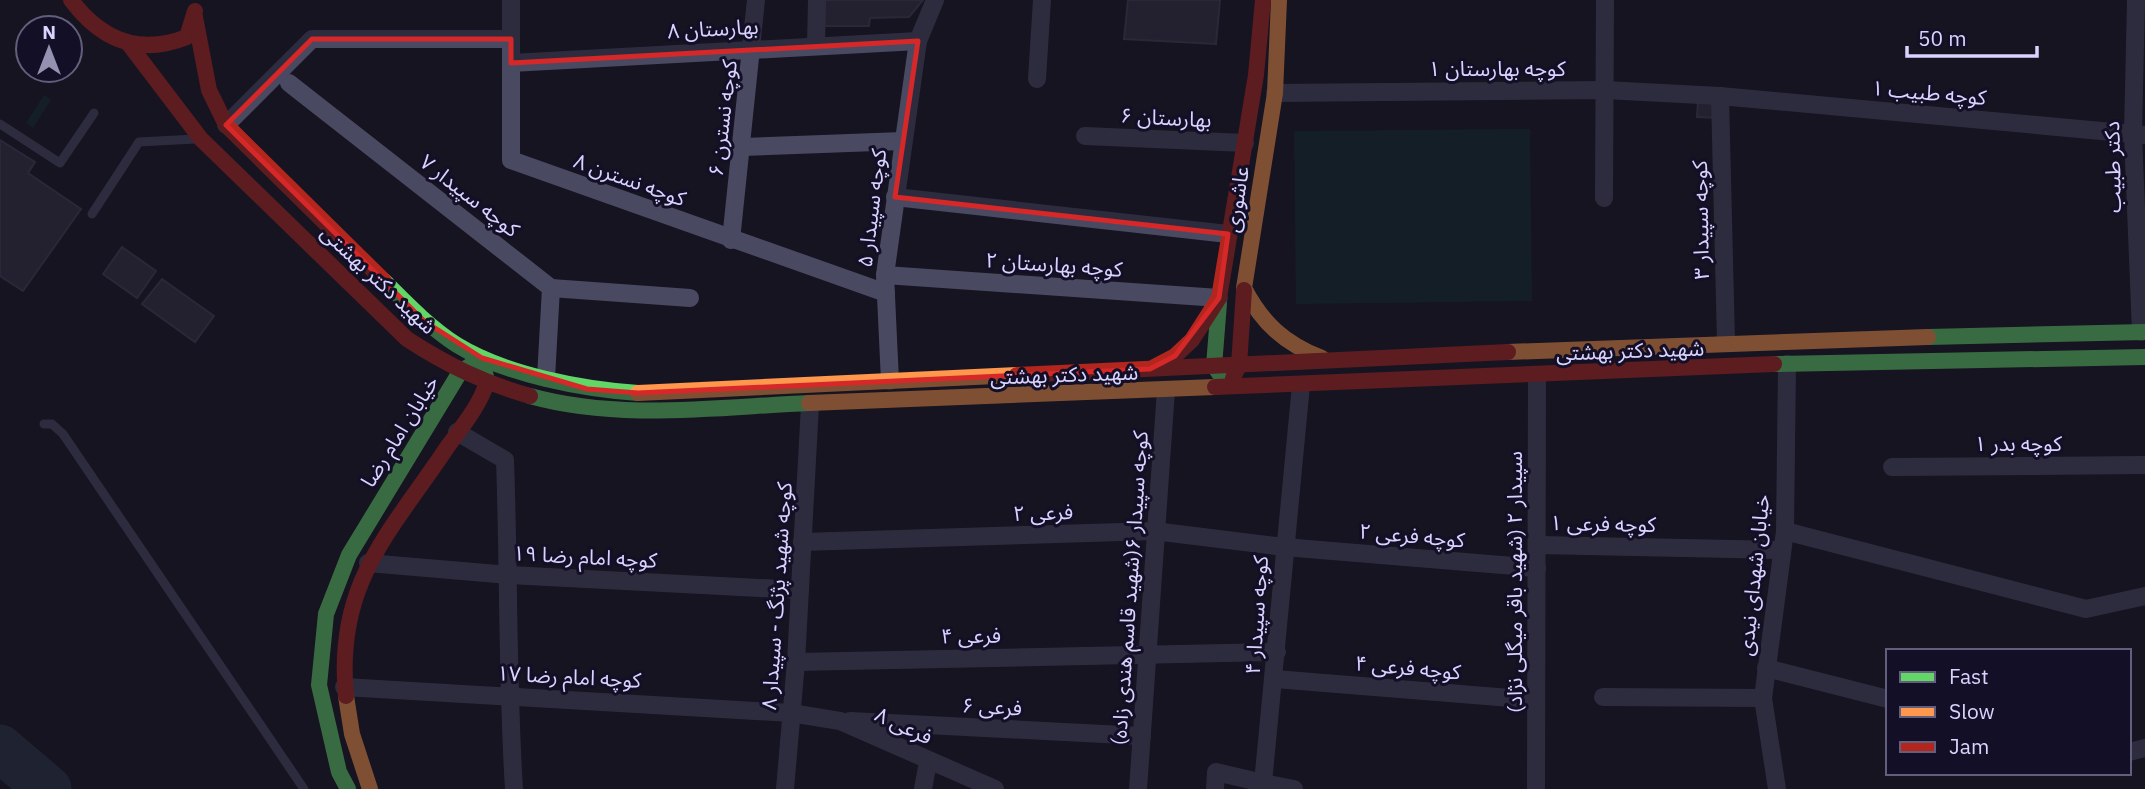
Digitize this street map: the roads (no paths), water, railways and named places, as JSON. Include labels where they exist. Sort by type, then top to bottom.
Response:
[{"type":"main road","points":[[71,0],[88,22],[128,43],[147,48],[168,47],[187,37],[194,8]]},
{"type":"main road","name":"عاشوری","points":[[1150,369],[1175,356],[1192,340],[1219,299],[1222,267],[1256,75],[1263,0]]},
{"type":"main road","name":"عاشوری","points":[[1240,365],[1245,270],[1275,93],[1279,0]]},
{"type":"main road","name":"شهید دکتر بهشتی","points":[[194,8],[209,90],[226,125],[424,321],[482,358],[587,389],[638,393],[1726,342],[2143,332]]},
{"type":"main road","name":"شهید دکتر بهشتی","points":[[128,43],[201,139],[407,338],[460,372],[487,384],[570,407],[615,411],[810,405],[1787,364],[2145,356]]},
{"type":"main road","points":[[1222,267],[1245,270]]},
{"type":"main road","points":[[1244,288],[1257,314],[1273,332],[1298,350],[1330,360]]},
{"type":"main road","points":[[1219,299],[1214,366],[1228,388],[1240,365]]},
{"type":"main road","points":[[370,789],[350,731],[344,687],[348,618],[368,563],[487,384],[482,358]]},
{"type":"main road","name":"خیابان امام رضا","points":[[348,789],[339,772],[319,685],[326,614],[338,580],[377,505],[460,372],[482,358]]},
{"type":"main road","points":[[377,505],[400,518]]},
{"type":"street","name":"کوچه نسترن ۸","points":[[511,0],[511,160],[886,293]]},
{"type":"street","name":"کوچه نسترن ۶","points":[[731,240],[756,0]]},
{"type":"street","points":[[817,0],[817,45]]},
{"type":"street","name":"کوچه سپیدار ۵","points":[[890,382],[885,275],[918,41],[935,0]]},
{"type":"street","points":[[1037,79],[1042,0]]},
{"type":"street","points":[[1604,198],[1605,0]]},
{"type":"street","name":"دکتر طبیب","points":[[2136,0],[2143,332]]},
{"type":"street","points":[[226,125],[312,39],[511,39]]},
{"type":"street","name":"بهارستان ۸","points":[[511,63],[918,41]]},
{"type":"street","name":"کوچه سپیدار ۷","points":[[289,83],[551,288]]},
{"type":"street","name":"کوچه بهارستان ۱","points":[[1275,93],[1605,90],[1720,96]]},
{"type":"street","name":"کوچه طبیب ۱","points":[[1720,96],[2139,134]]},
{"type":"street","name":"کوچه سپیدار ۳","points":[[1720,96],[1726,342]]},
{"type":"street","name":"بهارستان ۶","points":[[1085,136],[1245,144]]},
{"type":"street","points":[[742,147],[903,141]]},
{"type":"street","points":[[895,197],[1228,234]]},
{"type":"street","name":"کوچه بهارستان ۲","points":[[885,275],[1219,299]]},
{"type":"street","points":[[546,378],[551,288],[690,298]]},
{"type":"street","name":"خیابان شهدای نیدی","points":[[1777,789],[1763,698],[1784,531],[1787,364]]},
{"type":"street","name":"سپیدار ۲ (شهید باقر میگلی نژاد)","points":[[1536,789],[1537,374]]},
{"type":"street","name":"کوچه سپیدار ۴","points":[[1263,783],[1301,385]]},
{"type":"street","name":"کوچه سپیدار ۶(شهید قاسم هندی زاده)","points":[[1138,789],[1154,531],[1166,390]]},
{"type":"street","name":"کوچه شهید پژنگ - سپیدار ۸","points":[[785,789],[796,662],[810,405]]},
{"type":"street","points":[[457,432],[505,460],[509,575],[508,695],[514,789]]},
{"type":"street","name":"کوچه بدر ۱","points":[[1892,467],[2145,465]]},
{"type":"street","name":"فرعی ۲","points":[[802,542],[1154,531],[1284,547]]},
{"type":"street","points":[[1784,531],[2086,609],[2145,596]]},
{"type":"street","name":"کوچه فرعی ۱","points":[[1538,545],[1782,550]]},
{"type":"street","name":"کوچه فرعی ۲","points":[[1284,547],[1537,568]]},
{"type":"street","name":"کوچه امام رضا ۱۹","points":[[368,563],[509,575],[800,590]]},
{"type":"street","points":[[1147,654],[1277,652]]},
{"type":"street","name":"فرعی ۴","points":[[796,662],[1147,654]]},
{"type":"street","points":[[1766,668],[1886,698]]},
{"type":"street","name":"کوچه فرعی ۴","points":[[1275,678],[1536,700]]},
{"type":"street","name":"کوچه امام رضا ۱۷","points":[[344,687],[791,713]]},
{"type":"street","points":[[1603,697],[1763,698]]},
{"type":"street","name":"فرعی ۸","points":[[791,713],[840,721],[928,762],[995,789]]},
{"type":"street","name":"فرعی ۶","points":[[840,721],[1142,736]]},
{"type":"street","points":[[923,789],[928,762]]},
{"type":"street","points":[[1215,789],[1216,772],[1294,789]]},
{"type":"lane","points":[[0,124],[60,163],[94,113]]},
{"type":"lane","points":[[92,214],[139,142],[201,139]]},
{"type":"lane","points":[[44,424],[52,424],[63,435],[304,789]]}]
